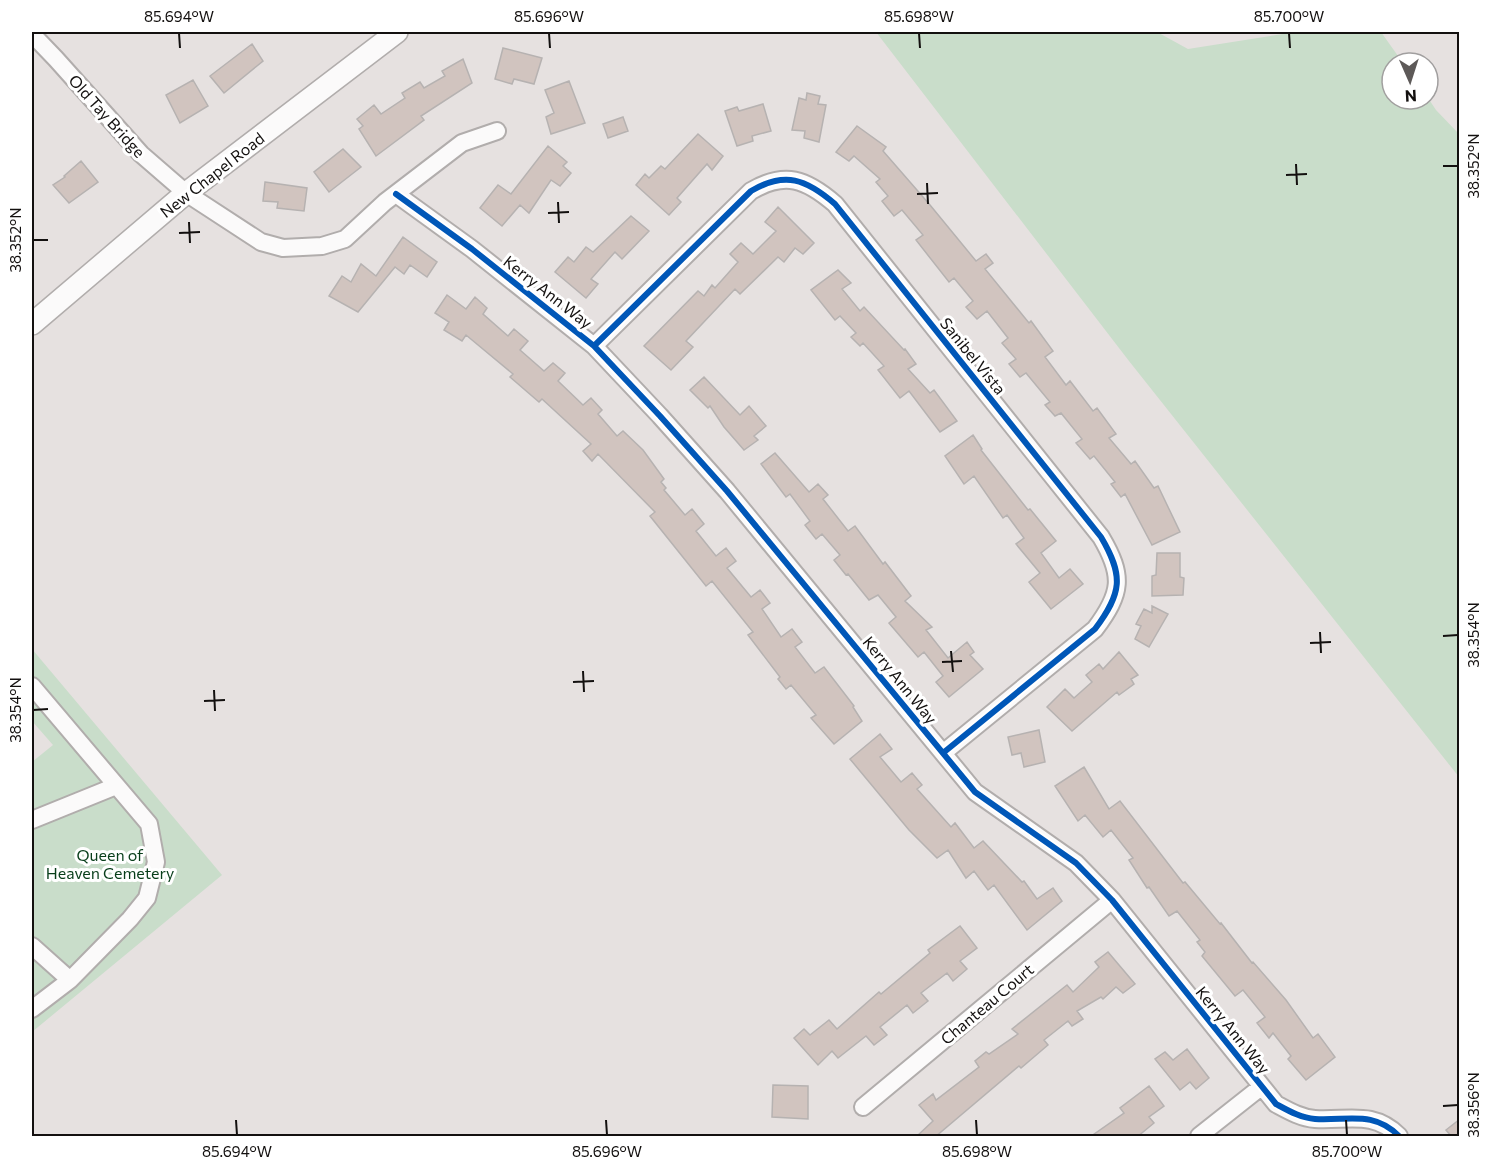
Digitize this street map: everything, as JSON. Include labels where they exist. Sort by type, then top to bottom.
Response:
[{"type":"street","name":"New Chapel Road","points":[[32,324],[186,193],[397,32]]},
{"type":"street","name":"Old Tay Bridge","points":[[32,34],[141,154],[186,193],[261,242],[283,248],[322,246],[345,239],[396,194],[462,143],[497,131]]},
{"type":"street","name":"Sanibel Vista","points":[[594,346],[751,191],[766,182],[784,179],[803,182],[819,190],[835,204],[1101,537],[1117,571],[1117,590],[1110,608],[1095,629],[944,753]]},
{"type":"street","name":"Kerry Ann Way","points":[[396,194],[472,249],[594,346],[727,491],[975,792],[1076,863],[1112,900],[1276,1104],[1297,1115],[1315,1119],[1358,1117],[1372,1120],[1382,1123],[1399,1137]]},
{"type":"street","points":[[32,686],[149,824],[156,862],[147,898],[130,919],[70,980],[32,1010]]},
{"type":"street","points":[[32,820],[116,786]]},
{"type":"street","name":"Chanteau Court","points":[[863,1107],[1112,900]]},
{"type":"street","points":[[32,946],[70,980]]},
{"type":"street","points":[[1199,1137],[1261,1087]]},
{"type":"green space","points":[[876,32],[1157,32],[1188,49],[1295,32],[1381,32],[1394,51],[1380,51],[1380,111],[1437,111],[1459,134],[1459,777],[1129,361]]},
{"type":"green space","name":"Queen of Heaven Cemetery","points":[[32,649],[222,875],[32,1032],[32,762],[53,745],[32,721]]},
{"type":"building","points":[[252,44],[263,61],[224,93],[210,76]]},
{"type":"building","points":[[503,48],[542,58],[534,84],[514,79],[512,84],[495,79]]},
{"type":"building","points":[[463,59],[472,83],[421,116],[424,120],[376,156],[359,129],[363,126],[357,119],[374,105],[381,114],[405,98],[402,93],[420,82],[424,88],[445,76],[442,71]]},
{"type":"building","points":[[193,80],[208,106],[180,123],[166,95]]},
{"type":"building","points":[[569,81],[585,123],[551,134],[546,117],[554,113],[545,90]]},
{"type":"building","points":[[807,93],[820,96],[818,104],[826,105],[819,142],[804,138],[805,131],[792,130],[799,98],[806,100]]},
{"type":"building","points":[[763,104],[771,131],[752,136],[753,141],[737,146],[725,111],[737,107],[739,111]]},
{"type":"building","points":[[623,117],[628,131],[608,138],[603,124]]},
{"type":"building","points":[[857,126],[886,147],[883,151],[976,261],[986,254],[993,263],[985,269],[1029,323],[1031,321],[1053,351],[1045,357],[1066,385],[1070,381],[1093,411],[1097,408],[1116,434],[1109,438],[1131,464],[1135,461],[1154,488],[1158,486],[1180,532],[1152,545],[1125,494],[1121,497],[1111,484],[1115,482],[1094,456],[1090,459],[1076,443],[1082,439],[1061,413],[1055,416],[1045,405],[1050,402],[1026,373],[1020,377],[1009,364],[1016,359],[1002,343],[1008,338],[987,311],[977,319],[966,307],[973,301],[954,278],[949,282],[916,240],[923,235],[902,210],[894,216],[882,201],[888,196],[876,182],[880,179],[854,156],[849,161],[836,152]]},
{"type":"building","points":[[698,134],[723,156],[712,170],[707,164],[677,198],[681,202],[669,215],[636,185],[645,174],[649,178],[661,166],[665,169]]},
{"type":"building","points":[[548,146],[567,162],[563,166],[571,173],[560,186],[551,180],[529,213],[520,205],[502,226],[480,208],[498,185],[511,194]]},
{"type":"building","points":[[343,149],[361,167],[329,192],[314,172]]},
{"type":"building","points":[[81,161],[98,182],[69,203],[53,185]]},
{"type":"building","points":[[265,182],[307,188],[304,211],[277,208],[278,202],[263,201]]},
{"type":"building","points":[[778,207],[814,243],[803,254],[795,248],[784,262],[778,257],[740,294],[735,289],[686,341],[693,347],[671,370],[644,346],[698,291],[704,296],[712,285],[715,288],[738,262],[730,254],[741,243],[753,254],[776,231],[765,222]]},
{"type":"building","points":[[631,216],[649,231],[622,259],[615,252],[591,279],[598,284],[586,298],[555,272],[568,257],[574,262],[586,247],[593,252]]},
{"type":"building","points":[[403,237],[437,262],[427,277],[410,265],[404,274],[395,267],[358,312],[329,296],[342,276],[351,282],[361,264],[376,276]]},
{"type":"building","points":[[838,270],[851,283],[842,289],[860,311],[864,307],[905,349],[916,364],[908,369],[930,393],[934,390],[957,421],[940,432],[909,391],[900,398],[878,370],[884,366],[863,343],[860,346],[851,337],[856,333],[840,316],[835,320],[811,290]]},
{"type":"building","points":[[447,295],[466,309],[475,297],[487,308],[483,314],[508,336],[514,329],[528,341],[520,350],[544,371],[553,363],[565,373],[558,381],[583,405],[591,398],[602,410],[598,414],[617,436],[623,431],[643,450],[664,479],[661,482],[666,488],[664,490],[685,515],[692,509],[704,524],[696,531],[716,556],[726,548],[736,561],[727,568],[751,597],[760,590],[770,603],[762,609],[781,637],[792,629],[802,642],[795,647],[815,673],[824,667],[854,706],[862,721],[834,744],[811,718],[816,715],[791,685],[786,689],[778,679],[780,677],[748,635],[753,632],[712,581],[706,586],[650,516],[655,512],[598,454],[592,461],[583,451],[591,444],[542,399],[539,402],[510,377],[513,374],[466,335],[462,341],[444,330],[449,322],[435,313]]},
{"type":"building","points":[[704,377],[740,415],[749,406],[766,426],[754,436],[758,440],[744,450],[710,406],[708,408],[690,390]]},
{"type":"building","points":[[973,435],[981,450],[1028,510],[1030,509],[1056,541],[1041,553],[1059,578],[1070,569],[1083,584],[1051,609],[1029,582],[1040,573],[1016,544],[1024,538],[1007,515],[1003,518],[974,476],[964,484],[945,456]]},
{"type":"building","points":[[775,453],[809,492],[818,484],[828,495],[823,499],[848,531],[855,526],[883,564],[885,562],[911,596],[905,601],[932,627],[926,630],[948,658],[967,642],[974,652],[970,655],[983,669],[949,697],[936,682],[943,676],[924,652],[918,657],[889,623],[896,617],[878,595],[869,600],[848,574],[846,575],[834,560],[840,555],[822,534],[816,539],[805,525],[810,521],[790,494],[786,497],[761,464]]},
{"type":"building","points":[[1157,553],[1180,553],[1180,577],[1184,578],[1183,595],[1152,596],[1152,576],[1156,575]]},
{"type":"building","points":[[1152,606],[1168,614],[1149,647],[1135,639],[1141,626],[1136,624],[1144,609],[1152,613]]},
{"type":"building","points":[[1119,652],[1138,675],[1131,679],[1134,684],[1119,695],[1117,692],[1072,731],[1047,707],[1065,689],[1074,698],[1092,682],[1086,675],[1099,664],[1103,669]]},
{"type":"building","points":[[1039,730],[1045,762],[1024,767],[1021,753],[1012,755],[1008,737]]},
{"type":"building","points":[[880,734],[892,749],[880,757],[901,782],[912,773],[922,785],[917,789],[951,827],[955,823],[974,848],[983,841],[1022,882],[1024,881],[1037,899],[1053,888],[1062,901],[1027,930],[994,885],[988,890],[974,871],[966,878],[948,850],[937,858],[909,830],[850,759]]},
{"type":"building","points":[[1084,767],[1109,809],[1120,801],[1183,883],[1185,882],[1286,1000],[1313,1038],[1318,1034],[1335,1057],[1306,1080],[1288,1059],[1291,1056],[1273,1033],[1269,1038],[1257,1023],[1265,1017],[1243,990],[1235,996],[1202,956],[1205,952],[1197,942],[1200,940],[1177,911],[1169,916],[1149,887],[1147,888],[1129,860],[1133,858],[1111,830],[1103,837],[1085,815],[1078,821],[1055,786]]},
{"type":"building","points":[[960,926],[977,948],[960,961],[967,969],[953,981],[947,973],[921,993],[928,1001],[913,1013],[907,1005],[880,1027],[887,1035],[874,1045],[866,1036],[838,1058],[832,1051],[818,1065],[794,1038],[804,1029],[810,1035],[829,1020],[837,1029],[879,992],[881,994],[930,953],[928,950]]},
{"type":"building","points":[[1108,952],[1135,984],[1123,993],[1116,987],[1103,999],[1101,997],[1077,1011],[1083,1019],[1072,1026],[1068,1021],[1044,1040],[1048,1045],[1021,1068],[1019,1066],[935,1137],[916,1137],[933,1121],[919,1105],[933,1094],[936,1100],[979,1067],[975,1061],[1018,1034],[1012,1029],[1067,985],[1073,992],[1099,967],[1095,962]]},
{"type":"building","points":[[1187,1049],[1209,1078],[1196,1089],[1190,1082],[1180,1090],[1155,1059],[1165,1052],[1173,1060]]},
{"type":"building","points":[[773,1085],[808,1086],[808,1119],[772,1117]]},
{"type":"building","points":[[1149,1086],[1164,1106],[1149,1117],[1154,1123],[1137,1137],[1090,1137],[1124,1113],[1120,1108]]},
{"type":"building","points":[[1460,1119],[1460,1137],[1452,1137],[1446,1130]]},
{"type":"cycle path","points":[[594,346],[751,191],[774,181],[795,181],[814,189],[835,204],[1101,537],[1114,563],[1117,584],[1115,594],[1111,605],[1095,629],[943,753]]},
{"type":"cycle path","points":[[396,194],[472,249],[594,346],[727,491],[975,792],[1076,863],[1112,900],[1276,1104],[1295,1114],[1310,1118],[1370,1120],[1380,1123],[1399,1136]]}]
